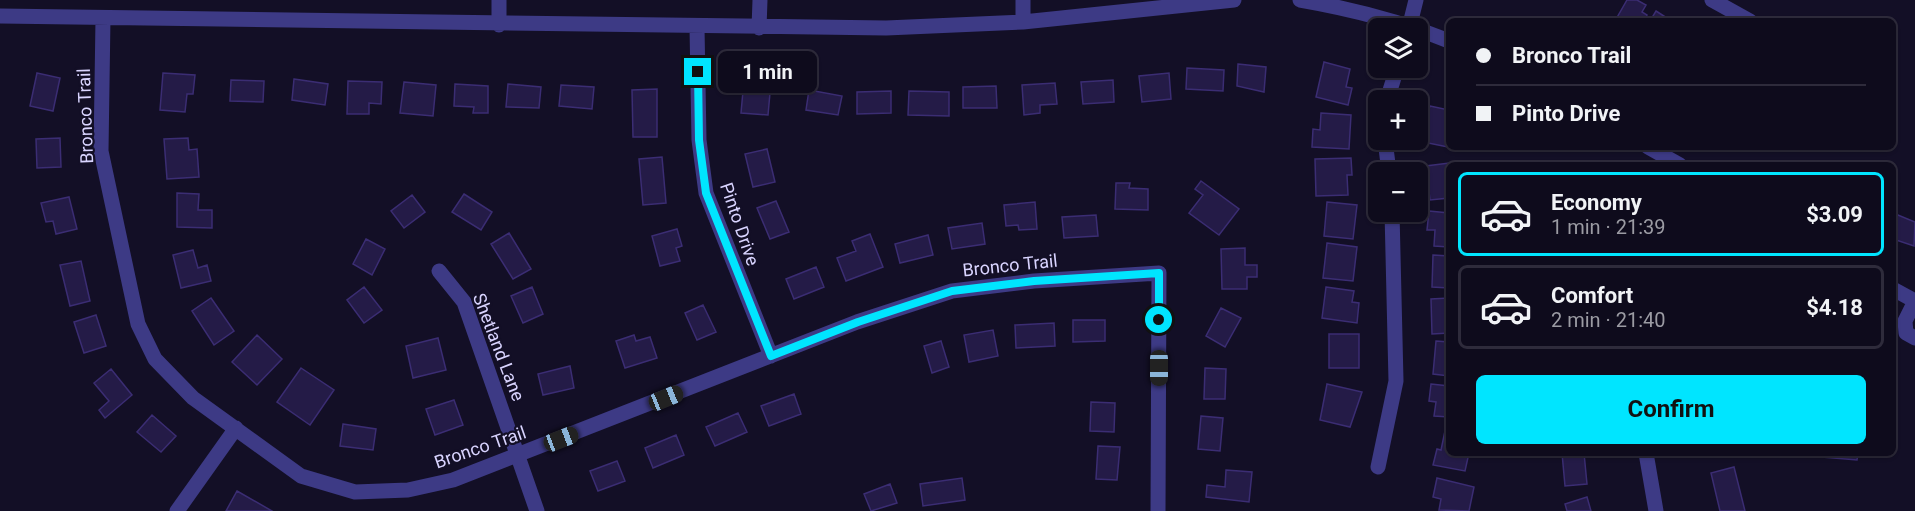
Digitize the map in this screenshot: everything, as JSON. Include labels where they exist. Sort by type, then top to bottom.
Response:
[{"type":"street","points":[[499,0],[499,25]]},
{"type":"street","points":[[759,28],[760,0]]},
{"type":"street","points":[[1023,0],[1023,22]]},
{"type":"street","points":[[0,16],[499,25],[886,28],[1023,22],[1234,0]]},
{"type":"street","points":[[1300,0],[1361,11],[1382,18]]},
{"type":"street","points":[[1412,18],[1416,0]]},
{"type":"street","points":[[1712,0],[1745,18]]},
{"type":"street","name":"Bronco Trail","points":[[103,18],[101,151],[138,324],[155,359],[193,398],[301,476],[355,492],[408,490],[453,480],[858,322],[952,291],[1034,281],[1159,273],[1158,511]]},
{"type":"street","name":"Pinto Drive","points":[[697,27],[699,140],[706,193],[771,356]]},
{"type":"street","points":[[1428,33],[1446,40]]},
{"type":"street","points":[[1653,150],[1675,162]]},
{"type":"street","points":[[1378,466],[1396,381],[1392,222]]},
{"type":"street","name":"Shetland Lane","points":[[439,271],[464,302],[537,511]]},
{"type":"street","points":[[1907,295],[1906,333],[1915,338]]},
{"type":"street","points":[[177,511],[236,428]]},
{"type":"street","points":[[1647,456],[1656,511]]},
{"type":"building","points":[[1627,0],[1637,0],[1646,5],[1642,12],[1647,15],[1646,18],[1617,18]]},
{"type":"building","points":[[1656,11],[1667,18],[1652,18]]},
{"type":"building","points":[[1324,62],[1350,69],[1346,87],[1352,88],[1348,105],[1316,97]]},
{"type":"building","points":[[1238,64],[1266,67],[1264,92],[1237,86]]},
{"type":"building","points":[[1187,68],[1224,70],[1223,91],[1186,89]]},
{"type":"building","points":[[37,73],[60,78],[53,111],[30,106]]},
{"type":"building","points":[[163,73],[195,75],[193,94],[187,94],[185,112],[160,110]]},
{"type":"building","points":[[1169,73],[1171,99],[1142,102],[1139,76]]},
{"type":"building","points":[[294,79],[328,84],[325,105],[292,100]]},
{"type":"building","points":[[231,80],[264,81],[263,102],[230,101]]},
{"type":"building","points":[[1113,80],[1114,102],[1083,104],[1081,82]]},
{"type":"building","points":[[348,81],[382,82],[381,104],[369,103],[369,114],[347,114]]},
{"type":"building","points":[[404,82],[436,85],[433,116],[400,113]]},
{"type":"building","points":[[1055,83],[1057,104],[1040,105],[1040,113],[1024,115],[1022,85]]},
{"type":"building","points":[[455,84],[488,86],[488,113],[473,113],[474,107],[454,106]]},
{"type":"building","points":[[508,84],[541,87],[539,108],[506,107]]},
{"type":"building","points":[[561,85],[594,87],[592,109],[559,106]]},
{"type":"building","points":[[996,86],[997,108],[963,108],[963,87]]},
{"type":"building","points":[[657,89],[657,137],[633,137],[632,90]]},
{"type":"building","points":[[809,90],[842,96],[838,115],[806,110]]},
{"type":"building","points":[[743,91],[770,93],[768,115],[741,113]]},
{"type":"building","points":[[891,91],[891,113],[857,114],[857,92]]},
{"type":"building","points":[[909,91],[949,92],[949,116],[908,115]]},
{"type":"building","points":[[1430,106],[1446,109],[1446,147],[1428,143]]},
{"type":"building","points":[[1321,113],[1351,115],[1349,149],[1312,147],[1313,129],[1320,130]]},
{"type":"building","points":[[60,138],[61,167],[37,168],[36,139]]},
{"type":"building","points":[[188,138],[189,150],[197,149],[199,177],[167,179],[164,139]]},
{"type":"building","points":[[767,149],[775,182],[753,187],[745,154]]},
{"type":"building","points":[[662,157],[666,203],[643,205],[639,159]]},
{"type":"building","points":[[1351,158],[1352,175],[1347,175],[1348,195],[1316,196],[1315,159]]},
{"type":"building","points":[[1446,163],[1446,198],[1430,200],[1428,166]]},
{"type":"building","points":[[1201,181],[1239,209],[1219,235],[1189,213],[1203,195],[1195,189]]},
{"type":"building","points":[[1116,183],[1130,183],[1129,188],[1148,189],[1148,210],[1115,209]]},
{"type":"building","points":[[177,193],[199,194],[198,210],[212,210],[212,228],[177,227]]},
{"type":"building","points":[[464,194],[492,212],[481,230],[452,212]]},
{"type":"building","points":[[412,195],[425,212],[404,228],[391,211]]},
{"type":"building","points":[[69,197],[77,229],[56,234],[53,221],[46,222],[41,203]]},
{"type":"building","points":[[776,201],[789,232],[770,239],[757,208]]},
{"type":"building","points":[[1035,202],[1037,229],[1019,230],[1018,225],[1006,226],[1004,205]]},
{"type":"building","points":[[1327,202],[1357,205],[1353,239],[1324,236]]},
{"type":"building","points":[[1429,211],[1446,213],[1446,247],[1434,246],[1435,230],[1427,230]]},
{"type":"building","points":[[1896,214],[1915,222],[1914,246],[1896,240]]},
{"type":"building","points":[[1096,215],[1098,236],[1064,238],[1062,217]]},
{"type":"building","points":[[982,223],[985,244],[952,249],[948,228]]},
{"type":"building","points":[[677,229],[682,246],[676,248],[680,261],[660,266],[652,236]]},
{"type":"building","points":[[509,233],[531,269],[513,279],[491,244]]},
{"type":"building","points":[[870,234],[883,267],[846,281],[837,258],[856,251],[852,241]]},
{"type":"building","points":[[928,235],[933,255],[900,263],[895,244]]},
{"type":"building","points":[[366,239],[385,249],[372,275],[353,264]]},
{"type":"building","points":[[1327,243],[1357,247],[1353,281],[1323,278]]},
{"type":"building","points":[[1245,248],[1245,265],[1257,265],[1257,277],[1247,277],[1247,289],[1222,289],[1221,249]]},
{"type":"building","points":[[193,250],[198,268],[207,265],[211,281],[181,288],[173,255]]},
{"type":"building","points":[[1433,255],[1446,256],[1446,288],[1432,287]]},
{"type":"building","points":[[81,261],[90,301],[70,306],[60,265]]},
{"type":"building","points":[[816,267],[824,287],[794,299],[786,279]]},
{"type":"building","points":[[364,287],[382,310],[364,323],[347,300]]},
{"type":"building","points":[[532,287],[543,314],[523,323],[511,296]]},
{"type":"building","points":[[1326,287],[1354,291],[1352,302],[1359,303],[1357,323],[1322,318]]},
{"type":"building","points":[[211,298],[234,331],[214,345],[192,311]]},
{"type":"building","points":[[1446,298],[1446,333],[1432,334],[1431,299]]},
{"type":"building","points":[[703,305],[716,332],[697,340],[685,313]]},
{"type":"building","points":[[1221,308],[1241,318],[1225,347],[1206,336]]},
{"type":"building","points":[[96,315],[106,346],[84,353],[74,322]]},
{"type":"building","points":[[1073,320],[1105,320],[1105,341],[1073,342]]},
{"type":"building","points":[[1054,323],[1055,346],[1016,348],[1015,325]]},
{"type":"building","points":[[993,330],[998,356],[969,362],[964,335]]},
{"type":"building","points":[[1329,334],[1359,334],[1359,368],[1329,368]]},
{"type":"building","points":[[257,335],[282,359],[257,385],[232,362]]},
{"type":"building","points":[[634,335],[636,341],[650,337],[657,358],[625,368],[616,341]]},
{"type":"building","points":[[438,338],[446,370],[413,378],[406,346]]},
{"type":"building","points":[[941,341],[949,367],[932,373],[924,346]]},
{"type":"building","points":[[1436,341],[1446,342],[1446,376],[1433,374]]},
{"type":"building","points":[[570,366],[574,388],[543,395],[538,374]]},
{"type":"building","points":[[301,368],[334,390],[310,425],[277,402]]},
{"type":"building","points":[[1205,368],[1226,369],[1225,399],[1204,399]]},
{"type":"building","points":[[111,369],[132,395],[105,418],[99,410],[109,401],[94,383]]},
{"type":"building","points":[[1327,384],[1362,392],[1350,427],[1320,420]]},
{"type":"building","points":[[1431,384],[1446,386],[1446,417],[1434,416],[1436,402],[1429,401]]},
{"type":"building","points":[[794,394],[801,414],[769,426],[761,406]]},
{"type":"building","points":[[454,400],[463,425],[435,435],[426,409]]},
{"type":"building","points":[[1091,402],[1115,403],[1114,432],[1090,431]]},
{"type":"building","points":[[738,413],[747,432],[715,446],[706,427]]},
{"type":"building","points":[[152,415],[176,436],[161,452],[137,432]]},
{"type":"building","points":[[1201,416],[1223,418],[1220,451],[1198,449]]},
{"type":"building","points":[[343,424],[376,429],[373,450],[340,446]]},
{"type":"building","points":[[1445,431],[1446,456],[1468,456],[1465,471],[1433,465],[1437,449],[1441,450]]},
{"type":"building","points":[[676,435],[684,455],[653,468],[645,448]]},
{"type":"building","points":[[1098,446],[1120,447],[1117,480],[1096,479]]},
{"type":"building","points":[[1562,456],[1584,456],[1587,484],[1565,486]]},
{"type":"building","points":[[1810,456],[1858,456],[1857,460]]},
{"type":"building","points":[[617,461],[625,481],[598,491],[590,471]]},
{"type":"building","points":[[1734,467],[1745,511],[1720,511],[1711,473]]},
{"type":"building","points":[[1226,470],[1252,472],[1249,502],[1206,497],[1207,485],[1225,487]]},
{"type":"building","points":[[962,478],[965,500],[923,506],[920,484]]},
{"type":"building","points":[[1437,478],[1474,487],[1469,511],[1439,510],[1441,499],[1433,497]]},
{"type":"building","points":[[890,484],[897,503],[871,511],[864,494]]},
{"type":"building","points":[[237,491],[272,511],[226,511]]},
{"type":"building","points":[[1587,497],[1591,511],[1567,511],[1565,504]]},
{"type":"route","points":[[698,72],[699,140],[706,193],[771,356],[858,322],[952,291],[1034,281],[1159,273],[1159,320]]}]
